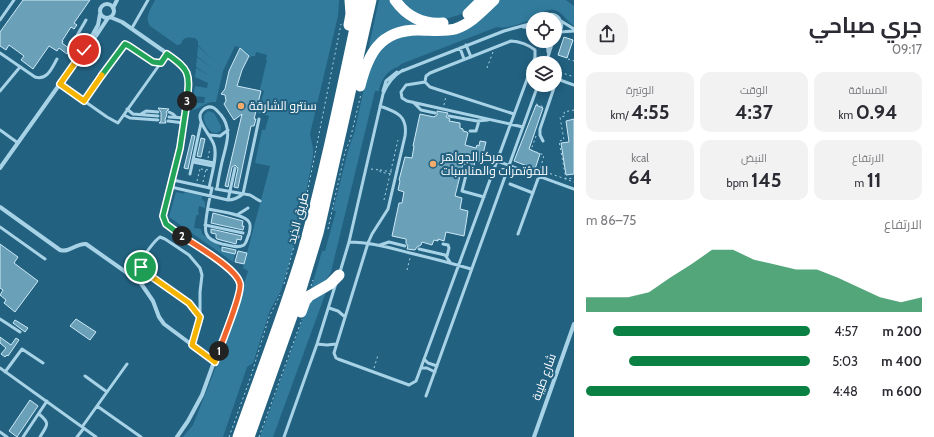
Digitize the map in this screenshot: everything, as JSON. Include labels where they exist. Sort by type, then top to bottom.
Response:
[{"type":"highway","points":[[339,101],[337,83],[350,22],[350,0]]},
{"type":"highway","name":"طريق الذيد","points":[[238,437],[288,297],[302,252],[339,101],[361,0]]},
{"type":"highway","name":"طريق الذيد","points":[[249,437],[312,255],[324,210],[371,0]]},
{"type":"highway","points":[[395,0],[402,9],[411,16],[426,22],[438,24],[460,19],[470,12],[482,0]]},
{"type":"highway","points":[[340,139],[352,111],[364,67],[378,45],[388,37],[406,30],[445,30],[462,26],[476,17],[494,0]]},
{"type":"highway","points":[[281,347],[293,332],[304,304],[309,296],[330,284],[339,275]]},
{"type":"street","points":[[84,50],[90,45],[113,14],[117,0]]},
{"type":"street","points":[[0,168],[84,50],[97,29],[100,14],[99,10],[101,6],[108,2],[122,22]]},
{"type":"street","points":[[100,14],[104,18],[122,22],[132,28],[182,64],[187,72],[188,82],[185,121],[173,180],[163,213],[164,222],[229,268],[236,274],[240,282],[239,293],[215,362],[196,408],[177,437]]},
{"type":"street","points":[[0,207],[60,250],[67,251],[80,244],[86,244],[134,277],[142,285],[153,301],[161,321],[215,362]]},
{"type":"street","name":"شارع طيبة","points":[[534,437],[574,324]]},
{"type":"lane","points":[[0,20],[14,0]]},
{"type":"lane","points":[[132,28],[148,0]]},
{"type":"lane","points":[[84,50],[75,39],[86,20]]},
{"type":"lane","points":[[562,22],[574,30]]},
{"type":"lane","points":[[284,437],[329,308],[349,242],[380,106],[389,82],[403,70],[466,45],[526,25]]},
{"type":"lane","points":[[519,27],[526,28]]},
{"type":"lane","points":[[562,32],[574,30]]},
{"type":"lane","points":[[425,82],[428,74],[514,41],[530,46],[535,50],[535,56]]},
{"type":"lane","points":[[84,101],[124,45],[127,44],[153,62],[161,63]]},
{"type":"lane","points":[[466,45],[471,57]]},
{"type":"lane","points":[[460,48],[464,59]]},
{"type":"lane","points":[[548,48],[548,54]]},
{"type":"lane","points":[[548,54],[550,48]]},
{"type":"lane","points":[[0,53],[35,77],[42,78],[47,74],[57,59]]},
{"type":"lane","points":[[60,84],[118,123],[167,54]]},
{"type":"lane","points":[[153,62],[156,69]]},
{"type":"lane","points":[[0,91],[20,67]]},
{"type":"lane","points":[[543,140],[540,135],[540,129],[556,82],[560,80],[574,85]]},
{"type":"lane","points":[[425,82],[430,87],[514,114]]},
{"type":"lane","points":[[425,82],[410,84],[402,89],[402,98],[413,102],[490,120],[510,123],[522,127]]},
{"type":"lane","points":[[380,106],[400,115],[404,122],[405,131],[388,209],[368,243],[334,353],[336,358],[409,385],[416,381],[526,82]]},
{"type":"lane","points":[[426,396],[535,92]]},
{"type":"lane","points":[[413,102],[421,110],[436,113]]},
{"type":"lane","points":[[208,209],[237,215],[246,218],[250,222],[247,240],[241,247],[235,247],[213,241],[205,231],[215,147],[199,117],[202,111],[207,107],[212,108],[222,117],[228,129],[227,143],[216,189]]},
{"type":"lane","points":[[127,109],[132,113],[158,116]]},
{"type":"lane","points":[[140,114],[146,111],[158,112]]},
{"type":"lane","points":[[169,112],[174,114],[176,118]]},
{"type":"lane","points":[[124,115],[130,118],[158,120]]},
{"type":"lane","points":[[449,116],[479,121],[490,120]]},
{"type":"lane","points":[[169,117],[185,121]]},
{"type":"lane","points":[[171,187],[228,200],[235,199],[243,194],[259,120]]},
{"type":"lane","points":[[168,121],[185,121]]},
{"type":"lane","points":[[470,131],[476,131],[479,121]]},
{"type":"lane","points":[[190,174],[201,123]]},
{"type":"lane","points":[[210,136],[220,136],[228,129]]},
{"type":"lane","points":[[0,130],[18,143]]},
{"type":"lane","points":[[194,160],[213,165]]},
{"type":"lane","points":[[497,161],[574,189]]},
{"type":"lane","points":[[228,200],[235,168]]},
{"type":"lane","points":[[484,197],[462,191],[467,171],[470,169],[493,173]]},
{"type":"lane","points":[[518,234],[539,176]]},
{"type":"lane","points":[[173,180],[250,195],[260,201]]},
{"type":"lane","points":[[510,184],[533,193]]},
{"type":"lane","points":[[237,215],[248,208]]},
{"type":"lane","points":[[205,225],[243,233]]},
{"type":"lane","points":[[0,227],[45,259]]},
{"type":"lane","points":[[192,345],[200,317],[202,275],[200,268],[192,258],[166,238],[158,238],[142,260],[142,269],[189,303],[200,317]]},
{"type":"lane","points":[[349,242],[380,245],[450,262],[471,269]]},
{"type":"lane","points":[[380,245],[389,242],[405,246]]},
{"type":"lane","points":[[444,244],[449,248],[447,256],[450,262]]},
{"type":"lane","points":[[419,249],[447,256]]},
{"type":"lane","points":[[329,308],[338,311],[345,317]]},
{"type":"lane","points":[[0,319],[20,332]]},
{"type":"lane","points":[[317,344],[336,344]]},
{"type":"lane","points":[[5,372],[22,349],[44,363]]},
{"type":"lane","points":[[424,359],[428,363],[437,366]]},
{"type":"lane","points":[[77,437],[127,364]]},
{"type":"lane","points":[[0,368],[96,437]]},
{"type":"lane","points":[[421,368],[427,368],[435,372]]},
{"type":"lane","points":[[85,376],[107,392]]},
{"type":"lane","points":[[23,437],[47,402]]},
{"type":"lane","points":[[97,406],[141,437]]},
{"type":"lane","points":[[39,414],[48,424],[40,437]]},
{"type":"lane","points":[[0,432],[7,437]]},
{"type":"path","points":[[283,286],[305,204],[342,20]]},
{"type":"path","points":[[487,68],[493,52]]},
{"type":"path","points":[[568,59],[574,61]]},
{"type":"path","points":[[562,73],[574,77]]},
{"type":"path","points":[[326,235],[345,152],[350,140],[363,88]]},
{"type":"path","points":[[443,109],[448,92]]},
{"type":"path","points":[[531,102],[545,107]]},
{"type":"path","points":[[566,179],[559,141],[564,140],[560,117],[565,116],[564,112],[574,110]]},
{"type":"path","points":[[536,136],[531,150],[544,155],[540,170],[574,182]]},
{"type":"path","points":[[384,200],[398,140]]},
{"type":"path","points":[[367,168],[390,173]]},
{"type":"path","points":[[566,179],[574,178]]},
{"type":"path","points":[[407,270],[411,253]]},
{"type":"path","points":[[309,296],[308,294],[313,279]]},
{"type":"path","points":[[229,437],[251,376],[269,317],[281,293]]},
{"type":"path","points":[[259,437],[302,318]]},
{"type":"path","points":[[372,372],[378,355]]},
{"type":"shaded area","points":[[155,0],[339,0],[338,16],[310,134],[313,156],[296,239],[281,291],[270,310],[253,363],[247,367],[223,437],[183,437],[193,425],[223,349],[248,271],[243,268],[270,166],[255,163],[262,130],[265,130],[269,116],[258,113],[264,91],[260,89],[267,55],[256,52],[255,56],[251,56],[251,58],[240,48],[235,46],[223,71],[216,102],[212,102],[191,110],[192,103],[204,103],[205,97],[193,96],[195,86],[207,88],[208,83],[195,77],[196,68],[210,76],[196,67],[197,57],[213,69],[197,56],[198,46],[215,62],[198,45],[198,41],[195,38],[186,38],[181,44],[177,45],[150,26],[148,16]]},
{"type":"shaded area","points":[[379,0],[389,0],[398,12],[421,25],[370,48],[369,46]]},
{"type":"shaded area","points":[[399,0],[477,0],[459,15],[442,20],[420,16]]},
{"type":"shaded area","points":[[500,0],[566,0],[574,6],[574,26],[562,15],[562,12],[549,10],[544,12],[526,12],[526,22],[508,27],[497,27],[401,64],[385,76],[379,91],[375,91],[331,272],[325,282],[311,289],[322,251],[325,251],[336,211],[333,211],[348,151],[355,130],[367,74],[372,63],[382,49],[392,41],[405,36],[435,35],[494,6]]},
{"type":"shaded area","points":[[208,111],[214,113],[221,126],[221,130],[218,133],[212,132],[206,126],[204,115]]},
{"type":"shaded area","points":[[176,192],[184,194],[185,192],[202,196],[202,199],[205,202],[205,208],[199,206],[199,214],[196,216],[194,228],[201,229],[202,234],[218,244],[222,251],[235,254],[233,262],[169,217]]},
{"type":"shaded area","points":[[326,292],[273,437],[260,437],[307,307],[310,301]]},
{"type":"building","points":[[23,0],[90,0],[74,23],[77,25],[74,29],[71,27],[62,41],[62,43],[70,49],[67,54],[59,48],[57,51],[49,46],[33,69],[21,60],[24,56],[9,45],[6,50],[0,46],[0,32]]},
{"type":"building","points":[[564,37],[573,40],[567,58],[558,55],[560,48],[562,48]]},
{"type":"building","name":"سنترو الشارقة","points":[[240,48],[249,56],[242,70],[237,86],[261,91],[254,119],[256,119],[254,126],[251,126],[238,188],[234,187],[238,168],[235,165],[232,167],[228,187],[225,186],[242,114],[234,120],[224,104],[226,101],[225,95],[221,94],[225,89],[229,71]]},
{"type":"building","points":[[536,105],[543,108],[529,149],[540,154],[535,169],[514,161]]},
{"type":"building","points":[[158,108],[169,109],[166,112],[166,123],[159,123],[161,121],[161,112]]},
{"type":"building","points":[[437,111],[448,113],[446,117],[450,119],[449,121],[460,123],[460,128],[468,133],[465,145],[476,148],[477,145],[479,146],[480,141],[486,142],[481,162],[475,161],[474,166],[463,164],[455,196],[462,198],[460,209],[468,211],[464,236],[446,232],[444,241],[438,239],[438,241],[434,240],[432,245],[422,242],[421,245],[415,250],[407,249],[408,246],[406,239],[392,236],[399,203],[402,203],[404,192],[398,190],[399,180],[405,157],[412,158],[420,114],[434,117],[437,115]]},
{"type":"building","points":[[574,119],[574,174],[566,175],[561,143],[569,142],[566,121]]},
{"type":"building","points":[[192,135],[195,136],[188,169],[184,168]]},
{"type":"building","points":[[201,138],[205,139],[201,157],[197,156]]},
{"type":"building","points":[[213,213],[243,221],[243,230],[211,223]]},
{"type":"building","points":[[211,229],[242,236],[241,240],[237,239],[236,244],[217,239],[216,234],[211,233]]},
{"type":"building","points":[[0,244],[18,257],[14,263],[38,281],[15,312],[4,303],[6,300],[0,295],[3,290],[0,288]]},
{"type":"building","points":[[222,247],[236,250],[235,254],[222,251]]},
{"type":"building","points":[[238,251],[247,253],[244,264],[235,262]]},
{"type":"building","points":[[76,319],[96,332],[90,340],[70,326]]},
{"type":"building","points":[[15,320],[28,328],[25,332],[13,323]]},
{"type":"building","points":[[0,337],[11,345],[16,338],[19,340],[8,356],[7,355],[5,357],[1,354],[6,348],[0,343]]},
{"type":"building","points":[[30,400],[38,406],[17,437],[9,431]]},
{"type":"place","name":"سنترو الشارقة","points":[[241,106]]},
{"type":"place","name":"مركز الجواهر للمؤتمرات والمناسبات","points":[[433,164]]},
{"type":"route","points":[[84,50],[60,84],[84,101],[125,44],[153,62],[161,63],[167,54],[182,64],[187,72],[187,98],[183,131],[173,180],[163,213],[163,219],[166,224],[229,268],[236,274],[240,282],[239,293],[215,362],[192,345],[200,317],[194,308],[145,272],[141,267]]}]
